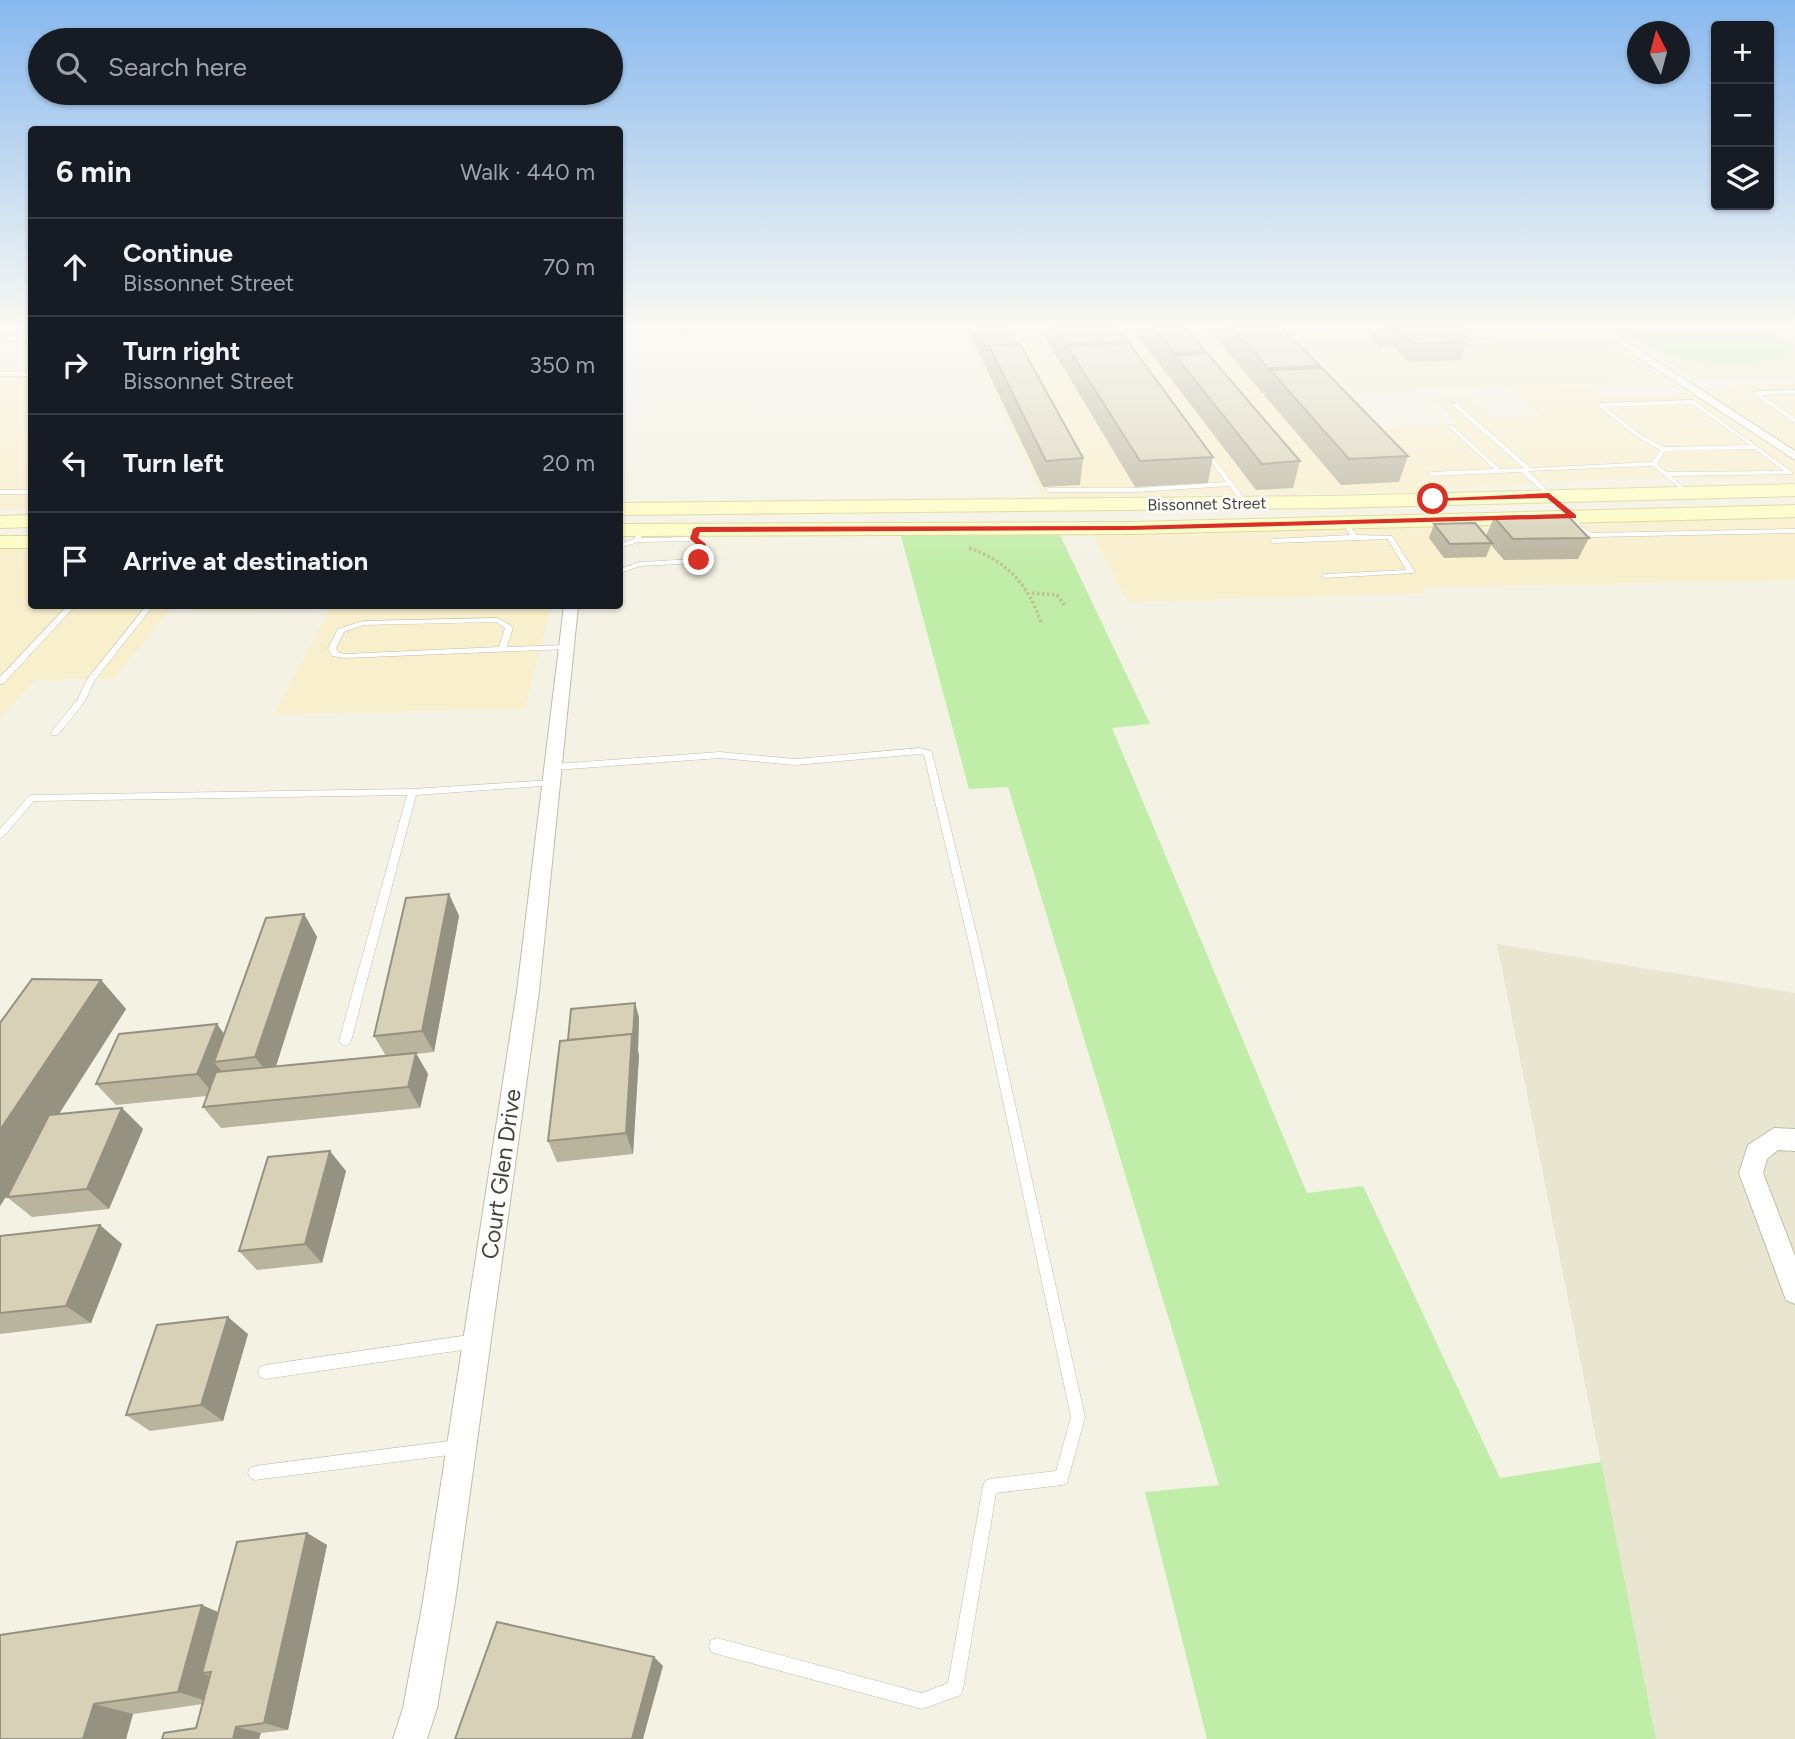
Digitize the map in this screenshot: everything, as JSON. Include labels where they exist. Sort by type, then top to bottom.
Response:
[{"type":"main road","name":"Bissonnet Street","points":[[623,509],[1245,503],[1795,490]]},
{"type":"main road","points":[[1549,495],[1573,516]]},
{"type":"main road","name":"Bissonnet Street","points":[[623,531],[639,535],[954,527],[1349,530],[1573,516],[1795,511]]},
{"type":"main road","points":[[0,522],[28,522]]},
{"type":"main road","points":[[0,542],[28,542]]},
{"type":"street","points":[[1722,408],[1795,456]]},
{"type":"street","name":"Court Glen Drive","points":[[410,1739],[422,1695],[528,991],[571,609]]},
{"type":"street","points":[[1795,1140],[1774,1139],[1757,1153],[1751,1173],[1795,1291]]},
{"type":"lane","points":[[1459,408],[1526,470],[1549,495]]},
{"type":"lane","points":[[1604,408],[1639,436],[1663,449],[1756,447]]},
{"type":"lane","points":[[1666,474],[1790,473],[1702,408]]},
{"type":"lane","points":[[1777,408],[1795,421]]},
{"type":"lane","points":[[1452,427],[1499,471]]},
{"type":"lane","points":[[1197,439],[1245,503]]},
{"type":"lane","points":[[1654,464],[1663,449]]},
{"type":"lane","points":[[1431,474],[1654,464],[1686,492]]},
{"type":"lane","points":[[1746,473],[1768,491]]},
{"type":"lane","points":[[1048,490],[1137,490],[1230,484]]},
{"type":"lane","points":[[0,492],[28,492]]},
{"type":"lane","points":[[1573,516],[1575,524],[1591,534],[1795,531]]},
{"type":"lane","points":[[1273,541],[1349,530],[1390,537],[1411,572],[1400,575],[1325,576]]},
{"type":"lane","points":[[623,570],[639,564],[698,561],[702,544],[695,534]]},
{"type":"lane","points":[[623,544],[639,535]]},
{"type":"lane","points":[[0,682],[68,609]]},
{"type":"lane","points":[[55,733],[81,701],[91,680],[147,609]]},
{"type":"lane","points":[[502,650],[509,626],[498,620],[363,623],[341,631],[332,648],[335,654],[344,656],[502,650],[567,647]]},
{"type":"lane","points":[[0,835],[32,798],[412,792],[720,755],[795,762],[920,751],[928,753],[976,952],[1078,1417],[1062,1478],[989,1486],[955,1689],[922,1701],[717,1646]]},
{"type":"lane","points":[[345,1041],[412,792]]},
{"type":"lane","points":[[265,1372],[476,1340]]},
{"type":"lane","points":[[255,1473],[461,1446]]},
{"type":"path","points":[[954,527],[954,536],[960,545],[995,556],[1011,567],[1032,593],[1041,622]]},
{"type":"path","points":[[1032,593],[1057,595],[1065,606]]},
{"type":"shaded area","points":[[0,408],[28,408],[28,510],[0,510]]},
{"type":"shaded area","points":[[1000,408],[1363,408],[1383,428],[1459,424],[1443,408],[1481,408],[1493,418],[1542,416],[1533,408],[1795,408],[1795,479],[1622,478],[1410,492],[1042,497]]},
{"type":"shaded area","points":[[1795,517],[1795,580],[1423,587],[1424,593],[1128,602],[1092,533]]},
{"type":"shaded area","points":[[0,547],[28,547],[28,609],[171,609],[114,678],[35,680],[0,719]]},
{"type":"shaded area","points":[[196,609],[330,609],[194,611]]},
{"type":"shaded area","points":[[330,609],[550,609],[525,709],[274,714]]},
{"type":"shaded area","points":[[1497,944],[1795,993],[1795,1739],[1656,1739]]},
{"type":"green space","points":[[1060,535],[1150,724],[1112,728],[1307,1193],[1363,1186],[1500,1478],[1601,1462],[1656,1739],[1207,1739],[1145,1492],[1219,1485],[1008,787],[969,789],[901,536]]},
{"type":"building","points":[[1020,408],[1055,408],[1083,458],[1046,461]]},
{"type":"building","points":[[1106,408],[1177,408],[1213,457],[1140,461]]},
{"type":"building","points":[[1217,408],[1254,408],[1300,461],[1262,464]]},
{"type":"building","points":[[1304,408],[1361,408],[1408,456],[1349,459]]},
{"type":"building","points":[[1567,515],[1589,538],[1513,539],[1494,517]]},
{"type":"building","points":[[1475,523],[1492,543],[1450,544],[1434,524]]},
{"type":"building","points":[[449,894],[422,1031],[374,1036],[406,898]]},
{"type":"building","points":[[304,914],[255,1057],[214,1062],[266,918]]},
{"type":"building","points":[[32,979],[101,980],[0,1130],[0,1023]]},
{"type":"building","points":[[635,1003],[633,1036],[568,1040],[571,1009]]},
{"type":"building","points":[[217,1024],[197,1074],[96,1084],[119,1034]]},
{"type":"building","points":[[632,1034],[626,1133],[548,1141],[560,1041]]},
{"type":"building","points":[[416,1053],[408,1087],[203,1107],[216,1072]]},
{"type":"building","points":[[122,1108],[87,1189],[7,1197],[49,1115]]},
{"type":"building","points":[[330,1151],[305,1244],[239,1251],[268,1157]]},
{"type":"building","points":[[100,1225],[66,1306],[0,1313],[0,1236]]},
{"type":"building","points":[[228,1317],[201,1405],[126,1415],[157,1325]]},
{"type":"building","points":[[307,1533],[264,1723],[236,1727],[233,1739],[162,1739],[164,1733],[196,1728],[211,1672],[202,1673],[237,1542]]},
{"type":"building","points":[[202,1605],[178,1692],[94,1704],[83,1739],[0,1739],[0,1635]]},
{"type":"building","points":[[497,1622],[654,1657],[632,1739],[455,1739]]},
{"type":"route","points":[[699,560],[702,544],[694,539],[697,529],[1131,528],[1573,516],[1549,495],[1433,499]]}]
